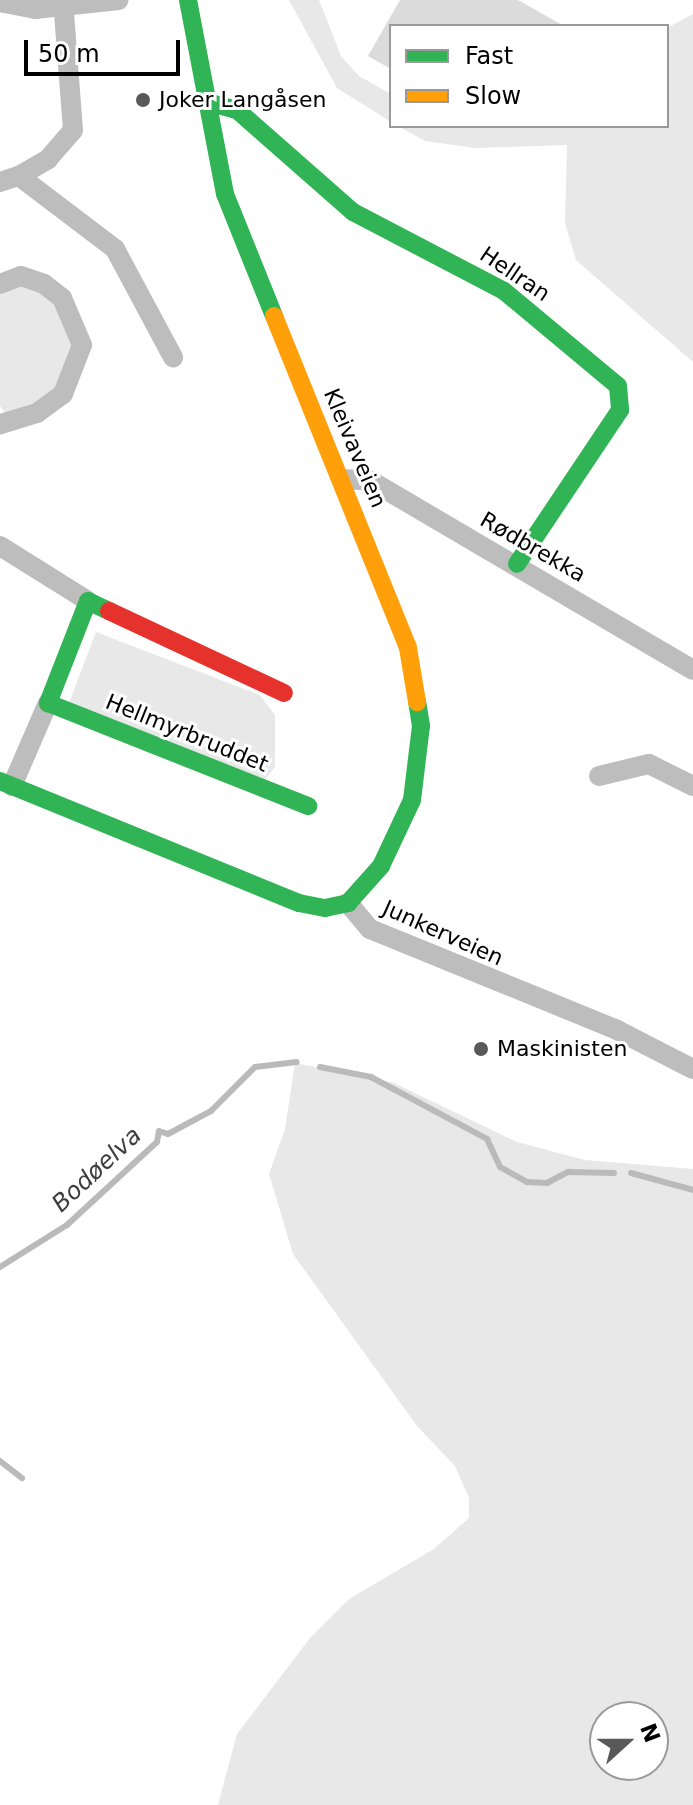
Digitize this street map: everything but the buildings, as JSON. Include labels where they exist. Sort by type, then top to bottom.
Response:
[{"type":"street","points":[[0,2],[64,4],[119,0]]},
{"type":"street","name":"Kleivaveien","points":[[188,0],[203,101],[241,239],[344,479],[408,648],[421,726],[417,777],[405,820],[381,866],[348,903]]},
{"type":"street","points":[[64,4],[73,130],[48,159],[9,179],[115,249],[173,357]]},
{"type":"street","name":"Hellran","points":[[203,101],[237,110],[353,212],[504,291],[618,386],[620,410],[517,564]]},
{"type":"street","points":[[0,284],[21,276],[44,284],[62,298],[82,345],[63,394],[37,413],[0,424]]},
{"type":"street","name":"Rødbrekka","points":[[344,479],[371,481],[693,670]]},
{"type":"street","points":[[0,546],[88,601],[284,693]]},
{"type":"street","points":[[88,601],[48,703],[6,784],[299,903],[348,903]]},
{"type":"street","name":"Hellmyrbruddet","points":[[48,703],[308,806]]},
{"type":"street","points":[[599,776],[649,764],[693,786]]},
{"type":"street","name":"Junkerveien","points":[[348,903],[370,929],[617,1030],[693,1069]]},
{"type":"shaded area","points":[[289,0],[319,0],[341,56],[359,76],[389,93],[389,121],[337,88]]},
{"type":"shaded area","points":[[693,14],[693,362],[576,260],[565,223],[567,145],[475,148],[425,141],[402,128],[669,128],[669,27]]},
{"type":"shaded area","points":[[23,284],[41,288],[67,318],[72,348],[69,371],[44,401],[6,414],[0,406],[0,294]]},
{"type":"shaded area","points":[[96,632],[260,695],[275,715],[275,767],[263,782],[69,703]]},
{"type":"shaded area","points":[[295,1063],[394,1083],[517,1142],[585,1160],[693,1169],[693,1805],[218,1805],[237,1734],[310,1638],[349,1599],[434,1549],[469,1518],[469,1498],[455,1466],[417,1426],[293,1254],[269,1174],[285,1129]]},
{"type":"waterway","name":"Bodøelva","points":[[0,1267],[67,1225],[157,1142],[159,1131],[168,1134],[211,1111],[255,1067],[297,1062]]},
{"type":"waterway","name":"Bodøelva","points":[[320,1067],[371,1077],[487,1139],[500,1167],[527,1182],[547,1183],[568,1172],[614,1173]]},
{"type":"waterway","name":"Bodøelva","points":[[631,1173],[693,1190]]},
{"type":"waterway","points":[[0,1461],[22,1478]]},
{"type":"traffic: fast","points":[[188,0],[225,194],[274,316]]},
{"type":"traffic: fast","points":[[203,101],[237,110],[353,212],[504,291],[618,386],[620,410],[517,564]]},
{"type":"traffic: fast","points":[[109,611],[88,601],[48,703],[308,806]]},
{"type":"traffic: fast","points":[[0,781],[299,903],[325,908],[348,903],[381,866],[412,800],[421,726],[417,702]]},
{"type":"traffic: slow","points":[[274,316],[408,648],[417,702]]},
{"type":"traffic: jam","points":[[109,611],[284,693]]},
{"type":"place","name":"Joker Langåsen","points":[[143,100]]},
{"type":"place","name":"Maskinisten","points":[[481,1049]]}]
